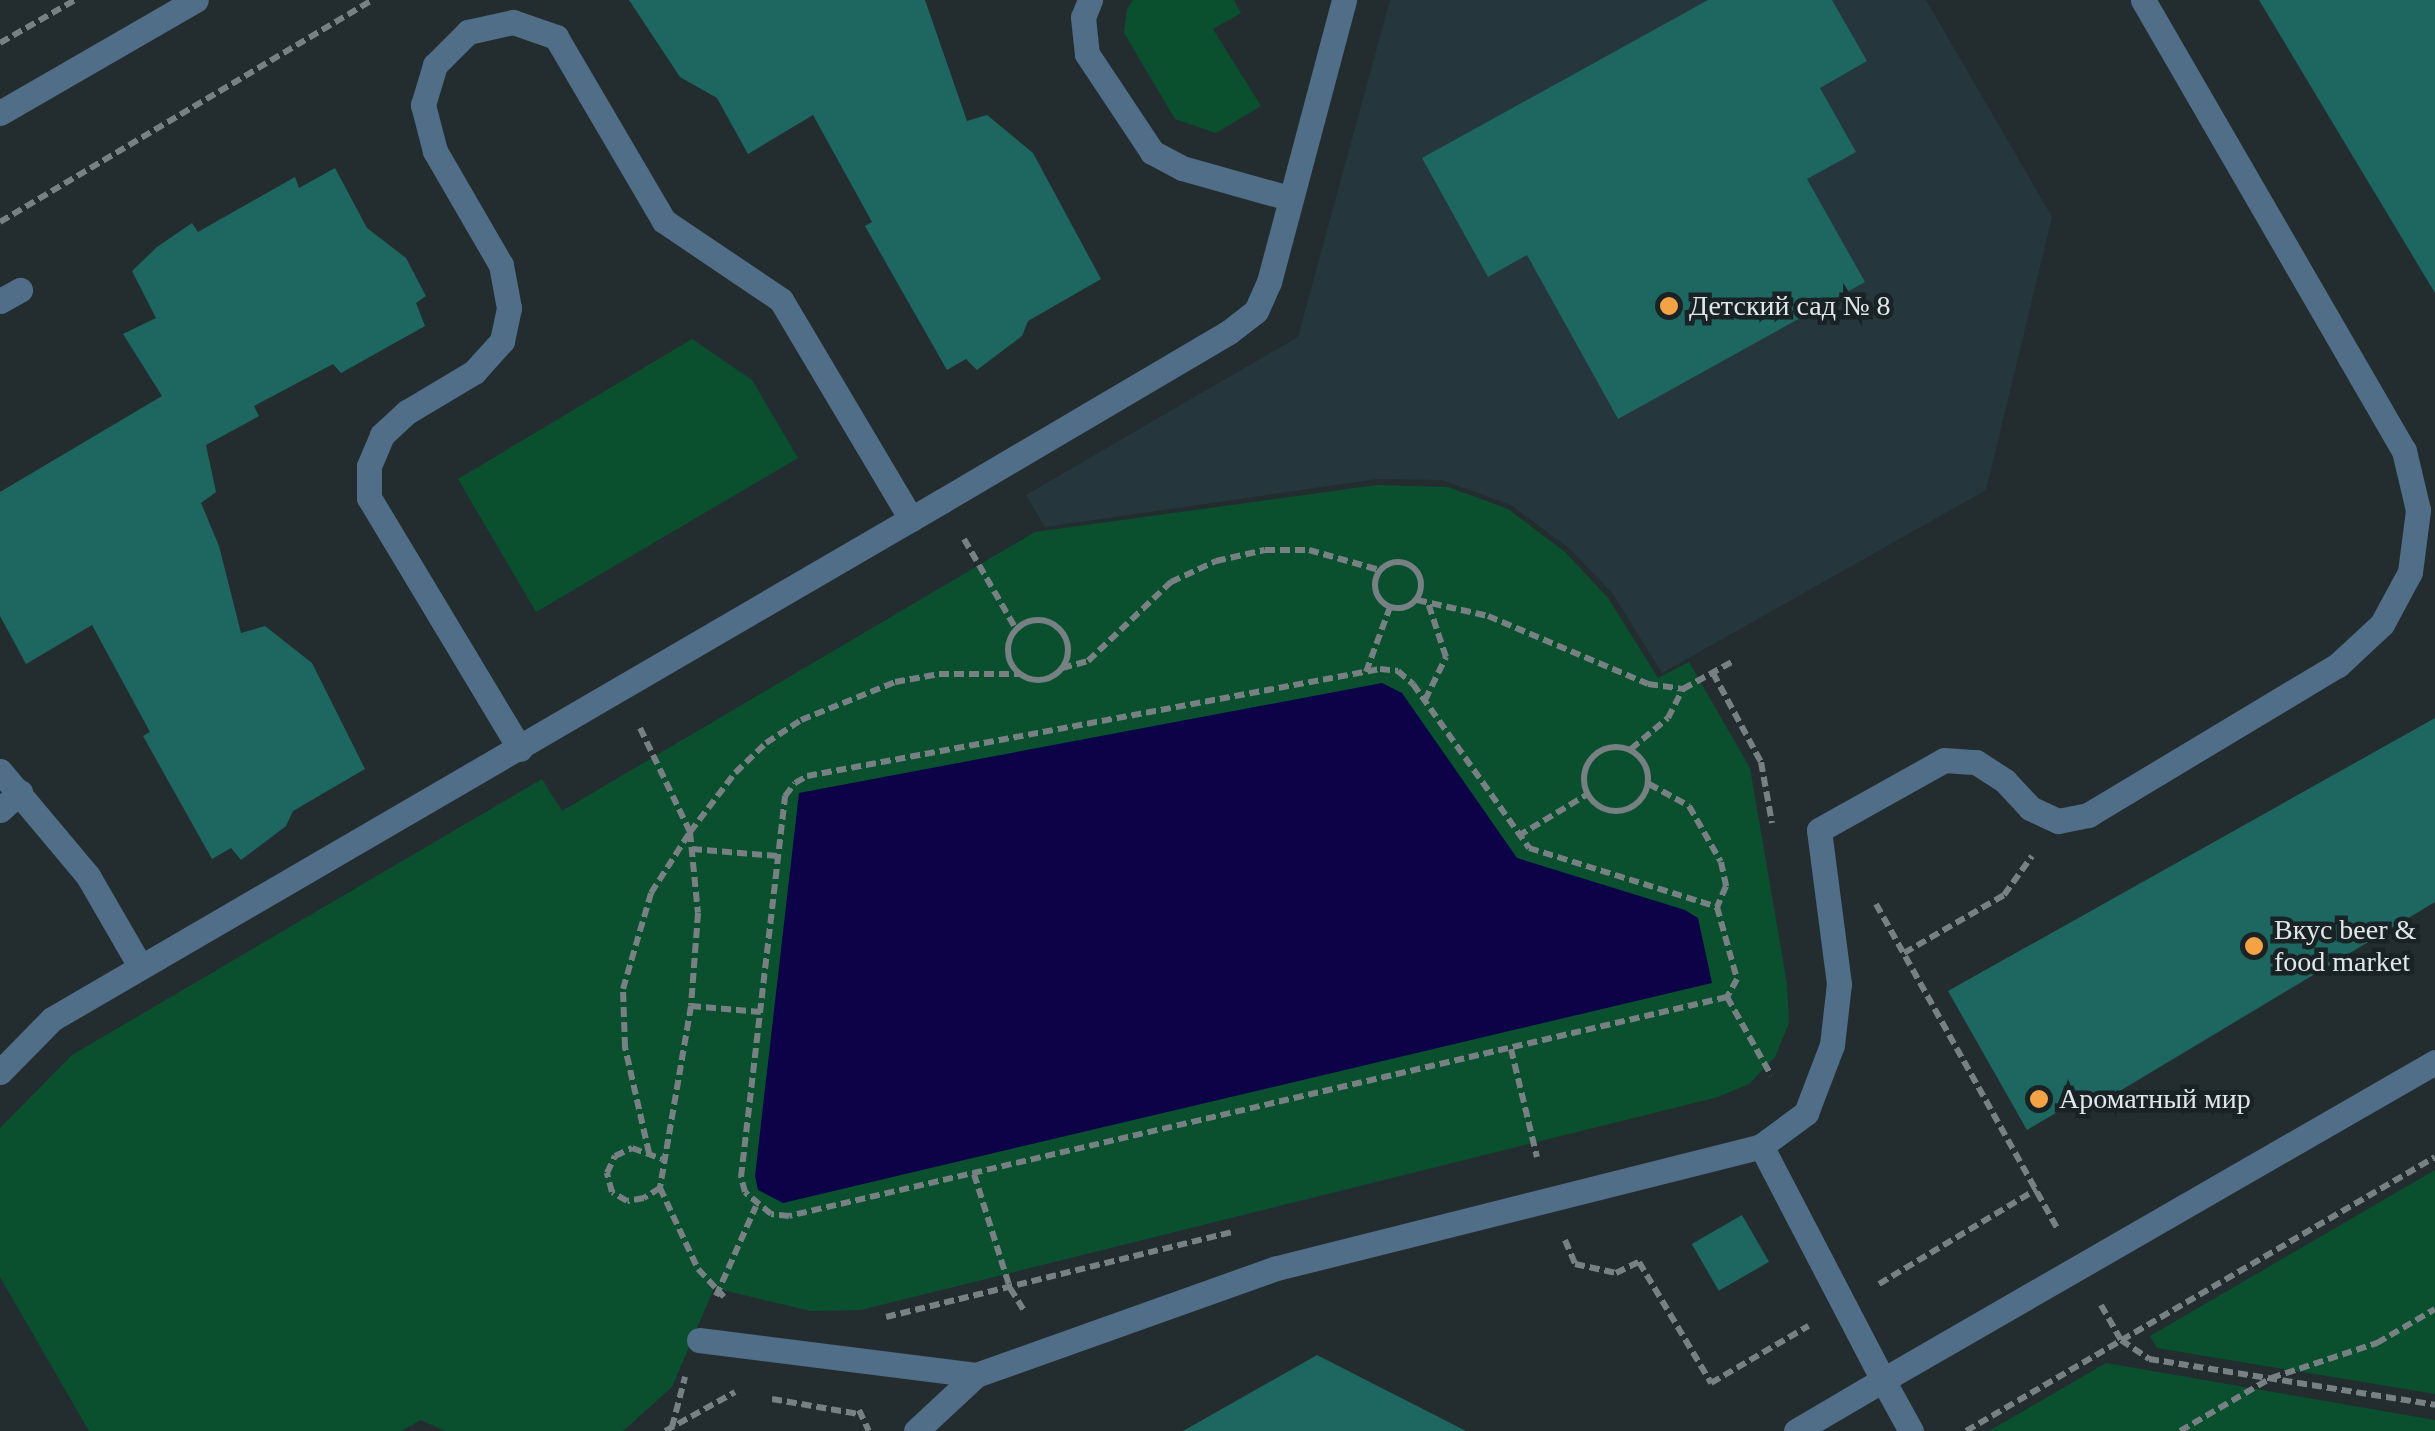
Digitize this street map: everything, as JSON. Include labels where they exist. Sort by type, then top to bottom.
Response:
[{"type":"lane","points":[[0,114],[196,0]]},
{"type":"lane","points":[[1090,0],[1083,17],[1086,54],[1152,152],[1182,168],[1289,198]]},
{"type":"lane","points":[[0,1072],[52,1019],[520,749],[1229,332],[1256,311],[1269,282],[1344,0]]},
{"type":"lane","points":[[916,1431],[976,1375],[1277,1268],[1761,1146],[1806,1113],[1832,1045],[1839,984],[1819,830],[1944,760],[1976,762],[2005,781],[2030,808],[2058,821],[2088,815],[2338,665],[2382,624],[2410,572],[2418,510],[2404,451],[2145,0]]},
{"type":"lane","points":[[520,749],[369,498],[369,466],[382,436],[408,412],[474,372],[502,341],[510,308],[501,265],[436,150],[424,105],[435,65],[468,32],[513,22],[556,37],[664,221],[782,300],[911,519]]},
{"type":"lane","points":[[0,772],[88,876],[140,966]]},
{"type":"lane","points":[[0,810],[20,792]]},
{"type":"lane","points":[[1796,1431],[2435,1062]]},
{"type":"lane","points":[[1761,1146],[1911,1431]]},
{"type":"lane","points":[[699,1340],[976,1375]]},
{"type":"path","points":[[0,44],[75,0]]},
{"type":"path","points":[[0,222],[373,0]]},
{"type":"path","points":[[942,500],[1016,629]]},
{"type":"path","points":[[649,1153],[625,1047],[622,990],[651,893],[690,832],[735,773],[766,743],[801,720],[895,682],[939,674],[1050,678],[1062,668],[1088,661],[1171,582],[1216,561],[1264,550],[1309,550],[1380,570]]},
{"type":"path","points":[[1392,562],[1408,562],[1418,572],[1422,586],[1417,600],[1405,608],[1390,607],[1378,598],[1374,584],[1380,570],[1392,562]]},
{"type":"path","points":[[1417,600],[1488,616],[1648,684],[1683,689]]},
{"type":"path","points":[[1425,700],[1446,657],[1428,603]]},
{"type":"path","points":[[1366,672],[1390,607]]},
{"type":"path","points":[[1020,674],[1009,660],[1008,643],[1016,629],[1029,620],[1058,627],[1066,638],[1068,654],[1062,668]]},
{"type":"path","points":[[1631,749],[1668,718],[1683,689],[1732,662]]},
{"type":"path","points":[[1649,784],[1688,806],[1721,862],[1726,886],[1717,907],[1737,979],[1727,997],[789,1216],[771,1214],[756,1206],[744,1192],[741,1178],[785,796],[807,776],[1366,672],[1398,671],[1425,700],[1518,836],[1545,856],[1717,907]]},
{"type":"path","points":[[1713,673],[1761,762],[1775,839],[1819,830]]},
{"type":"path","points":[[621,688],[690,832],[698,913],[691,1006],[660,1188],[698,1269],[717,1292],[735,1304]]},
{"type":"path","points":[[1618,746],[1631,749],[1645,764],[1649,784],[1642,799],[1630,808],[1614,811],[1599,806],[1588,794],[1586,768],[1593,756],[1618,746]]},
{"type":"path","points":[[1518,836],[1588,794]]},
{"type":"path","points":[[1904,953],[2004,894],[2058,821]]},
{"type":"path","points":[[692,849],[778,856]]},
{"type":"path","points":[[1871,895],[2120,1340],[2149,1358],[2435,1405]]},
{"type":"path","points":[[1727,997],[1772,1078],[1806,1113]]},
{"type":"path","points":[[691,1006],[760,1012]]},
{"type":"path","points":[[1512,1050],[1548,1200],[1576,1264],[1616,1274],[1639,1262],[1712,1383],[2036,1189]]},
{"type":"path","points":[[1762,1087],[1780,1065]]},
{"type":"path","points":[[660,1188],[644,1198],[627,1201],[612,1192],[607,1173],[615,1156],[632,1148],[662,1159]]},
{"type":"path","points":[[1518,1161],[1556,1152]]},
{"type":"path","points":[[1966,1431],[2435,1156]]},
{"type":"path","points":[[974,1174],[1010,1288],[1047,1350]]},
{"type":"path","points":[[879,1318],[1236,1232]]},
{"type":"path","points":[[2180,1431],[2271,1378],[2377,1343],[2435,1309]]},
{"type":"path","points":[[666,1431],[730,1391],[749,1394]]},
{"type":"path","points":[[767,1398],[859,1414]]},
{"type":"shaded area","name":"Детский сад № 8","points":[[1390,0],[1926,0],[2052,217],[1986,490],[1662,673],[1613,594],[1570,549],[1511,505],[1442,480],[1377,479],[1045,527],[1026,495],[1298,337]]},
{"type":"shaded area","points":[[1382,683],[1402,693],[1517,858],[1685,910],[1698,918],[1712,983],[783,1203],[758,1190],[755,1176],[799,793]]},
{"type":"green space","points":[[1133,0],[1234,0],[1241,13],[1213,29],[1261,106],[1216,133],[1175,119],[1124,33],[1127,9]]},
{"type":"green space","points":[[692,339],[752,380],[798,458],[536,612],[458,479]]},
{"type":"green space","points":[[1377,485],[1448,487],[1508,509],[1565,552],[1608,598],[1658,678],[1689,662],[1750,768],[1787,984],[1789,1023],[1775,1057],[1749,1084],[1718,1097],[861,1310],[811,1311],[714,1288],[672,1387],[623,1431],[445,1431],[421,1420],[401,1431],[89,1431],[0,1277],[0,1128],[72,1055],[542,779],[562,811],[1035,532]]},
{"type":"green space","points":[[2435,1170],[2435,1394],[2157,1348],[2150,1336]]},
{"type":"green space","points":[[2106,1363],[2435,1420],[2435,1431],[1989,1431]]},
{"type":"building","points":[[629,0],[925,0],[967,121],[987,115],[1033,153],[1101,279],[1028,321],[1022,336],[977,370],[966,359],[947,370],[865,226],[872,222],[813,115],[748,154],[717,98],[680,77]]},
{"type":"building","points":[[1708,0],[1832,0],[1867,61],[1820,88],[1856,152],[1807,179],[1865,282],[1618,419],[1527,255],[1488,277],[1422,158]]},
{"type":"building","points":[[2259,0],[2435,0],[2435,293],[2343,140]]},
{"type":"building","points":[[335,168],[367,228],[406,258],[426,296],[416,303],[425,326],[341,373],[333,364],[254,406],[259,416],[206,445],[216,492],[201,503],[219,546],[241,633],[265,626],[312,663],[365,769],[293,811],[286,826],[241,860],[231,848],[212,859],[143,736],[150,732],[92,625],[26,664],[0,616],[0,492],[162,396],[123,334],[156,318],[132,271],[157,247],[192,223],[198,232],[295,177],[299,188]]},
{"type":"building","points":[[2435,718],[2435,902],[2078,1116],[2071,1104],[2027,1130],[1948,991]]},
{"type":"building","points":[[1742,1215],[1769,1262],[1719,1291],[1692,1244]]},
{"type":"building","points":[[1317,1355],[1466,1431],[1183,1431]]},
{"type":"place","name":"Детский сад № 8","points":[[1669,306]]},
{"type":"place","name":"Вкус beer & food market","points":[[2254,946]]},
{"type":"place","name":"Ароматный мир","points":[[2039,1099]]}]
